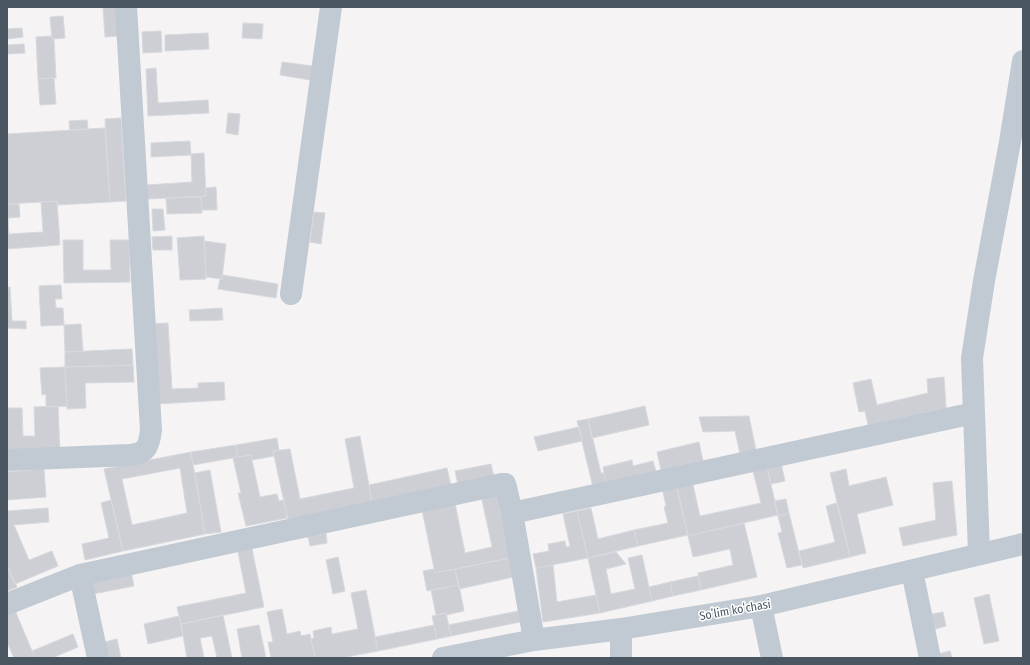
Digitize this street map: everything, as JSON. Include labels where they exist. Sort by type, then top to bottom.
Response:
[{"type":"street","points":[[7,460],[130,455],[138,454],[149,444],[151,430],[126,7]]},
{"type":"street","points":[[290,294],[331,7]]},
{"type":"street","points":[[979,553],[972,358],[1023,61]]},
{"type":"street","points":[[512,513],[974,413]]},
{"type":"street","points":[[7,604],[80,575],[505,484],[512,513],[534,640]]},
{"type":"street","name":"Soʻlim koʻchasi","points":[[446,658],[534,640],[621,629],[761,606],[912,571],[979,553],[1023,544]]},
{"type":"street","points":[[912,571],[930,658]]},
{"type":"street","points":[[80,575],[98,658]]},
{"type":"street","points":[[761,606],[772,658]]},
{"type":"street","points":[[621,629],[621,658]]},
{"type":"building","points":[[117,7],[119,36],[105,37],[103,8]]},
{"type":"building","points":[[63,16],[65,38],[52,39],[50,17]]},
{"type":"building","points":[[243,23],[263,24],[262,39],[242,38]]},
{"type":"building","points":[[22,28],[23,37],[7,39],[7,29]]},
{"type":"building","points":[[161,31],[162,52],[143,53],[142,32]]},
{"type":"building","points":[[208,33],[209,49],[165,51],[165,35]]},
{"type":"building","points":[[51,36],[52,39],[54,39],[56,78],[38,79],[36,37]]},
{"type":"building","points":[[24,44],[25,53],[7,54],[7,45]]},
{"type":"building","points":[[282,62],[313,66],[310,80],[280,75]]},
{"type":"building","points":[[156,68],[158,103],[208,100],[209,113],[148,116],[146,69]]},
{"type":"building","points":[[54,78],[56,104],[40,105],[38,79]]},
{"type":"building","points":[[228,113],[240,114],[238,135],[226,133]]},
{"type":"building","points":[[121,118],[126,201],[110,202],[105,119]]},
{"type":"building","points":[[87,120],[88,129],[70,130],[69,121]]},
{"type":"building","points":[[105,128],[110,202],[57,205],[57,201],[7,204],[7,134]]},
{"type":"building","points":[[190,141],[191,155],[151,157],[151,143]]},
{"type":"building","points":[[204,153],[206,196],[148,199],[147,185],[192,182],[191,154]]},
{"type":"building","points":[[216,187],[217,210],[202,210],[201,197],[206,196],[205,188]]},
{"type":"building","points":[[201,197],[202,213],[167,214],[166,198]]},
{"type":"building","points":[[57,201],[60,245],[7,249],[7,204],[19,204],[20,217],[8,218],[9,234],[43,232],[41,202]]},
{"type":"building","points":[[152,209],[163,209],[165,230],[153,231]]},
{"type":"building","points":[[314,212],[325,213],[321,244],[310,242]]},
{"type":"building","points":[[172,236],[172,250],[153,250],[152,237]]},
{"type":"building","points":[[204,236],[206,279],[180,280],[177,238]]},
{"type":"building","points":[[63,240],[83,240],[83,270],[111,270],[110,240],[129,240],[130,282],[64,283]]},
{"type":"building","points":[[204,241],[226,244],[222,279],[206,277]]},
{"type":"building","points":[[223,275],[278,284],[276,298],[218,289],[220,279],[222,279]]},
{"type":"building","points":[[61,285],[62,299],[55,299],[56,308],[63,308],[64,325],[41,326],[39,286]]},
{"type":"building","points":[[7,287],[10,287],[12,321],[26,321],[26,329],[7,328]]},
{"type":"building","points":[[222,308],[223,320],[190,321],[189,310]]},
{"type":"building","points":[[168,323],[172,389],[198,388],[198,383],[224,382],[225,400],[156,404],[151,324]]},
{"type":"building","points":[[81,324],[83,351],[65,352],[64,325]]},
{"type":"building","points":[[132,349],[133,365],[65,367],[65,352]]},
{"type":"building","points":[[133,365],[134,382],[85,383],[86,408],[67,409],[65,367]]},
{"type":"building","points":[[65,367],[67,406],[46,407],[46,394],[42,395],[40,368]]},
{"type":"building","points":[[944,377],[946,408],[868,425],[865,411],[859,412],[853,383],[871,379],[877,405],[928,393],[927,379]]},
{"type":"building","points":[[58,406],[60,453],[7,455],[7,408],[22,408],[23,436],[35,436],[34,407]]},
{"type":"building","points":[[645,406],[649,425],[592,438],[588,419]]},
{"type":"building","points":[[749,416],[756,450],[740,454],[735,431],[703,432],[699,417]]},
{"type":"building","points":[[588,419],[601,473],[604,473],[606,483],[593,487],[577,421]]},
{"type":"building","points":[[579,427],[582,441],[538,451],[534,437]]},
{"type":"building","points":[[360,436],[372,502],[288,520],[273,451],[290,449],[300,499],[354,488],[345,439]]},
{"type":"building","points":[[277,438],[279,450],[273,451],[274,456],[252,460],[251,455],[238,457],[236,445]]},
{"type":"building","points":[[699,442],[703,461],[661,470],[657,452]]},
{"type":"building","points":[[236,445],[238,457],[193,465],[191,452]]},
{"type":"building","points":[[191,452],[205,534],[123,551],[104,469]],"holes":[[[180,468],[187,513],[132,525],[122,479]]]},
{"type":"building","points":[[251,455],[260,497],[277,494],[279,501],[284,500],[287,518],[246,526],[238,493],[241,493],[233,458]]},
{"type":"building","points":[[632,460],[633,466],[653,461],[656,472],[606,483],[603,467]]},
{"type":"building","points":[[781,463],[785,481],[771,484],[767,467]]},
{"type":"building","points":[[491,464],[494,477],[458,485],[455,471]]},
{"type":"building","points":[[752,467],[767,467],[778,515],[688,536],[676,484],[692,480],[700,516],[761,503]]},
{"type":"building","points":[[447,468],[451,486],[372,502],[369,485]]},
{"type":"building","points":[[44,469],[46,497],[7,500],[7,472]]},
{"type":"building","points":[[846,469],[849,486],[886,477],[893,505],[857,514],[866,553],[850,557],[830,473]]},
{"type":"building","points":[[210,470],[221,532],[205,534],[195,473]]},
{"type":"building","points":[[952,481],[957,535],[903,546],[899,528],[936,520],[933,483]]},
{"type":"building","points":[[676,484],[688,535],[638,546],[634,530],[668,523],[664,507],[666,506],[662,487]]},
{"type":"building","points":[[497,492],[510,558],[435,573],[422,510],[455,503],[465,553],[492,547],[481,495]]},
{"type":"building","points":[[786,499],[789,513],[778,516],[774,501]]},
{"type":"building","points":[[111,500],[123,551],[85,560],[82,544],[109,538],[101,503]]},
{"type":"building","points":[[837,503],[850,557],[803,568],[799,551],[835,542],[826,506]]},
{"type":"building","points":[[48,508],[49,522],[14,525],[29,560],[52,551],[58,566],[15,584],[7,565],[7,511]]},
{"type":"building","points":[[591,508],[598,539],[634,530],[638,546],[588,558],[577,511]]},
{"type":"building","points":[[577,511],[588,558],[536,568],[533,554],[549,551],[548,544],[565,541],[566,547],[570,546],[563,514]]},
{"type":"building","points":[[789,513],[802,565],[787,568],[778,533],[782,532],[778,516]]},
{"type":"building","points":[[744,523],[757,577],[701,590],[698,573],[733,565],[730,549],[693,557],[688,536]]},
{"type":"building","points":[[326,533],[327,543],[310,546],[308,537]]},
{"type":"building","points":[[251,544],[264,607],[181,624],[177,607],[246,593],[237,547]]},
{"type":"building","points":[[616,552],[626,564],[606,569],[611,594],[635,589],[628,558],[642,555],[652,601],[600,613],[588,558]]},
{"type":"building","points":[[338,557],[345,591],[333,594],[326,560]]},
{"type":"building","points":[[510,558],[514,577],[459,589],[455,569]]},
{"type":"building","points":[[553,565],[557,602],[596,595],[600,613],[543,622],[536,568]]},
{"type":"building","points":[[7,569],[9,569],[17,587],[7,591]]},
{"type":"building","points":[[434,569],[435,573],[455,569],[459,585],[427,591],[423,571]]},
{"type":"building","points":[[131,571],[134,586],[93,594],[90,579]]},
{"type":"building","points":[[698,576],[701,590],[673,596],[670,582]]},
{"type":"building","points":[[670,582],[673,596],[652,601],[649,587]]},
{"type":"building","points":[[459,585],[464,611],[446,615],[446,613],[436,615],[431,590]]},
{"type":"building","points":[[366,590],[378,651],[341,658],[315,658],[311,639],[314,638],[313,631],[331,627],[332,634],[358,629],[351,593]]},
{"type":"building","points":[[989,594],[999,641],[984,644],[974,598]]},
{"type":"building","points":[[14,608],[35,658],[14,658],[7,642],[7,611]]},
{"type":"building","points":[[282,609],[287,634],[300,631],[301,636],[310,634],[315,658],[271,658],[268,642],[273,642],[267,612]]},
{"type":"building","points":[[518,611],[520,622],[451,636],[448,625]]},
{"type":"building","points":[[943,612],[946,626],[935,629],[932,614]]},
{"type":"building","points":[[446,613],[451,636],[437,639],[432,616]]},
{"type":"building","points":[[223,615],[232,658],[217,658],[212,636],[200,638],[204,658],[187,658],[181,624]]},
{"type":"building","points":[[179,616],[183,636],[148,644],[144,624]]},
{"type":"building","points":[[259,625],[266,658],[242,658],[237,629]]},
{"type":"building","points":[[434,625],[437,639],[378,651],[375,637]]},
{"type":"building","points":[[73,634],[78,647],[52,658],[35,658],[32,651]]},
{"type":"building","points":[[117,639],[121,658],[103,658],[100,643]]},
{"type":"building","points":[[950,651],[952,658],[934,658],[934,655]]}]
